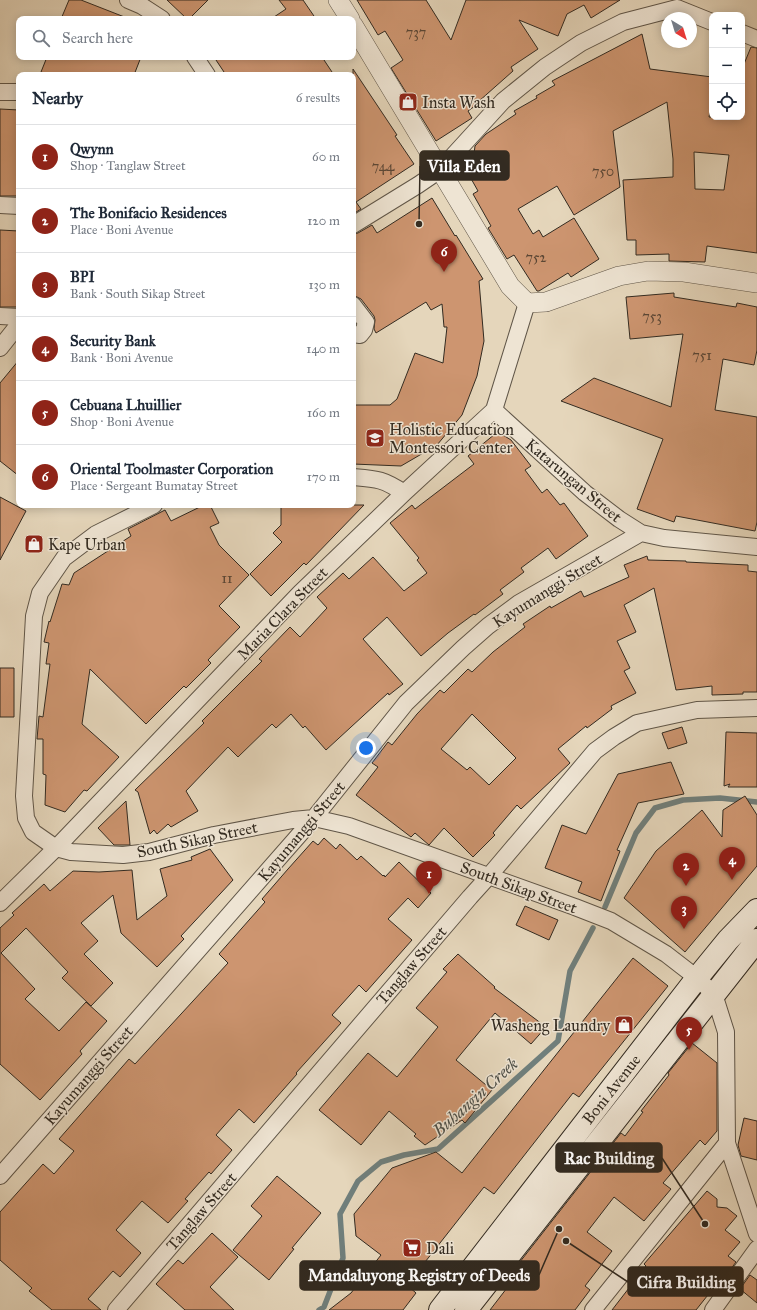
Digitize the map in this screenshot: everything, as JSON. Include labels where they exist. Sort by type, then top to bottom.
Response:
[{"type":"main road","name":"Boni Avenue","points":[[440,1310],[697,978],[728,940],[757,910]]},
{"type":"main road","name":"Boni Avenue","points":[[466,1310],[757,940]]},
{"type":"street","points":[[128,0],[142,6],[157,16]]},
{"type":"street","points":[[338,0],[348,16]]},
{"type":"street","points":[[356,223],[440,170],[503,100],[545,67],[581,43],[623,22],[678,4],[709,20]]},
{"type":"street","points":[[356,30],[510,286],[527,303],[546,302],[619,276],[648,271],[684,272],[757,283]]},
{"type":"street","points":[[745,35],[757,39]]},
{"type":"street","points":[[197,60],[205,72]]},
{"type":"street","points":[[0,92],[16,92]]},
{"type":"street","points":[[0,206],[16,206]]},
{"type":"street","points":[[494,410],[527,303]]},
{"type":"street","points":[[356,309],[366,322],[359,332]]},
{"type":"street","points":[[0,316],[16,316]]},
{"type":"street","points":[[0,348],[16,328]]},
{"type":"street","name":"Maria Clara Street","points":[[0,903],[56,848],[300,594],[404,493],[494,410]]},
{"type":"street","name":"Katarungan Street","points":[[494,410],[585,493],[619,519],[641,533],[664,538],[757,547]]},
{"type":"street","points":[[356,477],[377,479],[386,482],[404,493]]},
{"type":"street","name":"South Sikap Street","points":[[148,508],[96,534],[64,558],[40,593],[34,616],[24,796],[26,818],[33,832],[56,848],[71,852],[130,854],[150,852],[214,835],[293,820],[314,818],[349,826],[611,921],[666,954],[697,978],[714,994]]},
{"type":"street","name":"Kayumanggi Street","points":[[0,1176],[314,818],[406,703],[463,648],[488,626],[519,603],[641,533]]},
{"type":"street","name":"Tanglaw Street","points":[[116,1310],[595,751],[637,723],[697,710],[757,708]]},
{"type":"street","points":[[714,994],[726,1032],[727,1143],[757,1234]]},
{"type":"street","points":[[594,1310],[727,1143]]},
{"type":"street","points":[[714,1310],[757,1250]]},
{"type":"building","points":[[69,0],[81,0],[122,16],[62,16]]},
{"type":"building","points":[[167,0],[208,0],[192,16],[184,16]]},
{"type":"building","points":[[279,0],[303,0],[314,16],[276,16],[286,9]]},
{"type":"building","points":[[357,0],[426,0],[451,40],[466,0],[620,0],[591,18],[584,5],[567,14],[558,36],[519,20],[538,49],[511,67],[513,71],[478,102],[479,103],[468,111],[472,118],[436,141],[391,68],[403,60],[385,31],[378,35]]},
{"type":"building","points":[[642,34],[650,69],[709,77],[709,120],[745,120],[745,62],[751,47],[757,48],[757,253],[707,246],[705,262],[669,261],[669,254],[636,255],[636,240],[627,240],[623,180],[673,177],[673,159],[667,102],[613,131],[620,187],[574,215],[557,186],[518,209],[533,234],[539,230],[543,237],[574,218],[599,259],[571,277],[568,273],[537,291],[514,255],[507,259],[488,228],[491,226],[473,194],[478,191],[469,175],[476,164],[474,154],[475,146],[486,134],[516,114],[514,111],[537,98],[536,96],[555,85],[552,81]],"holes":[[[694,152],[729,155],[724,190],[695,189]]]},
{"type":"building","points":[[46,60],[140,60],[135,72],[41,72]]},
{"type":"building","points":[[216,60],[324,60],[332,72],[224,72]]},
{"type":"building","points":[[356,74],[397,135],[395,136],[414,164],[356,202]]},
{"type":"building","points":[[0,109],[16,110],[16,196],[0,196]]},
{"type":"building","points":[[432,198],[483,279],[479,281],[484,341],[477,376],[462,415],[437,445],[401,466],[356,464],[356,405],[390,405],[397,399],[415,353],[443,363],[447,327],[444,327],[442,304],[431,310],[426,302],[376,333],[374,329],[374,316],[361,299],[356,296],[356,233],[372,225],[377,233]]},
{"type":"building","points":[[356,202],[361,209],[356,212]]},
{"type":"building","points":[[0,230],[16,231],[16,307],[0,307]]},
{"type":"building","points":[[674,293],[674,297],[736,307],[737,303],[757,307],[757,350],[754,365],[723,359],[715,410],[757,417],[757,522],[755,531],[676,516],[674,522],[637,509],[663,439],[561,401],[594,378],[671,407],[683,334],[630,339],[626,297]]},
{"type":"building","points":[[16,364],[16,474],[0,461],[0,383]]},
{"type":"building","points":[[495,434],[503,435],[511,440],[531,466],[525,470],[542,493],[547,489],[560,505],[564,503],[588,536],[556,559],[548,548],[521,568],[524,572],[500,590],[503,594],[448,633],[421,656],[387,617],[363,639],[403,684],[389,695],[388,693],[326,750],[305,726],[303,728],[291,714],[276,728],[272,724],[238,757],[228,747],[186,791],[198,811],[171,827],[168,824],[157,834],[154,830],[150,834],[138,792],[135,790],[204,723],[202,721],[262,661],[259,659],[290,627],[300,637],[327,608],[317,597],[343,573],[349,579],[373,557],[404,591],[427,573],[417,560],[419,558],[390,523],[412,505],[415,509],[474,464],[468,456]]},
{"type":"building","points":[[0,497],[16,506],[16,508],[20,508],[26,511],[0,560]]},
{"type":"building","points":[[356,505],[364,505],[306,565],[304,563],[271,596],[250,574],[282,542],[273,533],[281,525],[281,508],[356,508]]},
{"type":"building","points":[[198,508],[212,508],[219,523],[210,527],[219,545],[249,575],[219,606],[240,627],[208,660],[211,663],[186,688],[184,686],[146,724],[90,669],[82,724],[119,757],[87,791],[84,790],[65,812],[45,805],[46,775],[43,774],[43,739],[37,739],[39,716],[43,717],[50,664],[46,664],[49,643],[44,642],[49,621],[50,622],[62,584],[69,585],[74,573],[131,536],[128,529],[165,510],[171,521]]},
{"type":"building","points":[[647,556],[648,560],[748,565],[748,571],[757,572],[757,692],[712,695],[712,686],[676,690],[654,588],[624,605],[636,632],[617,641],[630,668],[624,671],[636,693],[611,706],[612,709],[587,728],[586,726],[558,749],[570,763],[521,809],[517,805],[493,833],[495,835],[473,857],[444,828],[429,845],[415,833],[411,837],[356,795],[378,767],[372,763],[388,742],[392,745],[417,714],[440,690],[444,693],[468,669],[472,672],[493,652],[525,627],[523,624],[550,606],[551,608],[581,591],[584,597],[629,577],[624,565]],"holes":[[[472,714],[516,758],[489,785],[470,767],[467,770],[441,749]]]},
{"type":"building","points":[[0,668],[14,668],[14,717],[0,717]]},
{"type":"building","points":[[682,727],[687,743],[668,749],[662,733]]},
{"type":"building","points":[[726,732],[757,733],[757,787],[728,787],[730,784],[724,786]]},
{"type":"building","points":[[671,762],[684,794],[638,803],[617,850],[620,851],[601,901],[578,892],[582,882],[545,868],[562,825],[586,834],[618,774]]},
{"type":"building","points":[[745,796],[757,815],[757,866],[685,952],[624,898],[656,851],[702,810],[722,837],[723,810]]},
{"type":"building","points":[[126,801],[130,845],[114,845],[98,828]]},
{"type":"building","points":[[324,838],[336,849],[340,844],[357,860],[361,856],[385,877],[399,862],[431,893],[418,908],[408,898],[388,919],[412,940],[366,992],[359,985],[332,1015],[341,1023],[254,1123],[239,1109],[216,1135],[232,1150],[211,1174],[209,1172],[185,1199],[188,1201],[168,1223],[142,1201],[116,1230],[141,1253],[120,1277],[113,1271],[88,1299],[101,1310],[52,1310],[29,1291],[32,1288],[0,1260],[0,1212],[43,1164],[54,1174],[74,1151],[59,1139],[129,1059],[135,1064],[228,963],[219,954],[265,902],[262,899],[313,841],[318,845]]},
{"type":"building","points":[[210,849],[233,880],[181,936],[184,939],[157,967],[121,933],[113,895],[81,923],[98,941],[84,954],[113,983],[91,1006],[62,978],[68,972],[26,928],[1,953],[35,989],[25,999],[59,1031],[86,1002],[107,1021],[80,1051],[82,1054],[40,1100],[0,1064],[0,928],[14,915],[12,913],[44,884],[50,891],[73,871],[99,872],[132,870],[137,920],[167,896],[160,869],[192,860],[191,857]]},
{"type":"building","points":[[525,906],[558,920],[549,940],[516,925]]},
{"type":"building","points":[[458,954],[495,987],[494,988],[546,1027],[531,1044],[495,1013],[456,1060],[492,1090],[465,1123],[462,1120],[425,1145],[414,1136],[416,1134],[389,1111],[361,1145],[319,1110],[368,1053],[397,1077],[438,1027],[416,1008],[447,972],[443,969]]},
{"type":"building","points":[[633,958],[668,986],[579,1097],[573,1093],[494,1194],[484,1187],[407,1285],[416,1293],[403,1310],[329,1310],[351,1293],[381,1255],[356,1236],[354,1214],[392,1168],[436,1152],[462,1173]]},
{"type":"building","points":[[692,1043],[717,1063],[717,1131],[705,1145],[700,1140],[663,1183],[671,1189],[644,1221],[614,1197],[587,1232],[612,1251],[585,1286],[590,1290],[575,1310],[490,1310],[517,1275],[512,1272],[621,1133],[625,1136],[643,1112],[641,1111],[669,1075],[668,1073]]},
{"type":"building","points":[[744,1118],[757,1121],[757,1160],[741,1156],[738,1145]]},
{"type":"building","points":[[277,1176],[321,1213],[292,1248],[294,1249],[269,1280],[233,1250],[262,1216],[251,1206]]},
{"type":"building","points":[[707,1191],[717,1199],[717,1207],[727,1208],[737,1216],[725,1230],[740,1242],[728,1256],[736,1262],[725,1277],[723,1276],[696,1310],[612,1310],[646,1266],[644,1264]]},
{"type":"building","points":[[212,1233],[238,1257],[210,1287],[234,1310],[185,1310],[156,1284],[178,1260],[183,1264]]},
{"type":"building","points":[[750,1275],[757,1280],[757,1303],[740,1289]]},
{"type":"waterway","name":"Buhangin Creek","points":[[605,907],[636,833],[655,808],[683,800],[720,798],[757,802]]},
{"type":"waterway","name":"Buhangin Creek","points":[[319,1310],[324,1307],[343,1258],[340,1214],[358,1181],[381,1162],[404,1155],[438,1149],[558,1041],[570,971],[593,928]]},
{"type":"place","name":"Insta Wash","points":[[408,102]]},
{"type":"place","name":"Villa Eden","points":[[419,224]]},
{"type":"place","name":"Oriental Toolmaster Corporation","points":[[444,272]]},
{"type":"place","name":"Holistic Education Montessori Center","points":[[375,438]]},
{"type":"place","name":"Kape Urban","points":[[34,544]]},
{"type":"place","name":"Security Bank","points":[[732,880]]},
{"type":"place","name":"The Bonifacio Residences","points":[[686,886]]},
{"type":"place","name":"Qwynn","points":[[429,894]]},
{"type":"place","name":"BPI","points":[[684,929]]},
{"type":"place","name":"Washeng Laundry","points":[[624,1025]]},
{"type":"place","name":"Cebuana Lhuillier","points":[[689,1050]]},
{"type":"place","name":"Rac Building","points":[[705,1224]]},
{"type":"place","name":"Mandaluyong Registry of Deeds","points":[[559,1229]]},
{"type":"place","name":"Cifra Building","points":[[566,1241]]},
{"type":"place","name":"Dali","points":[[412,1248]]}]
